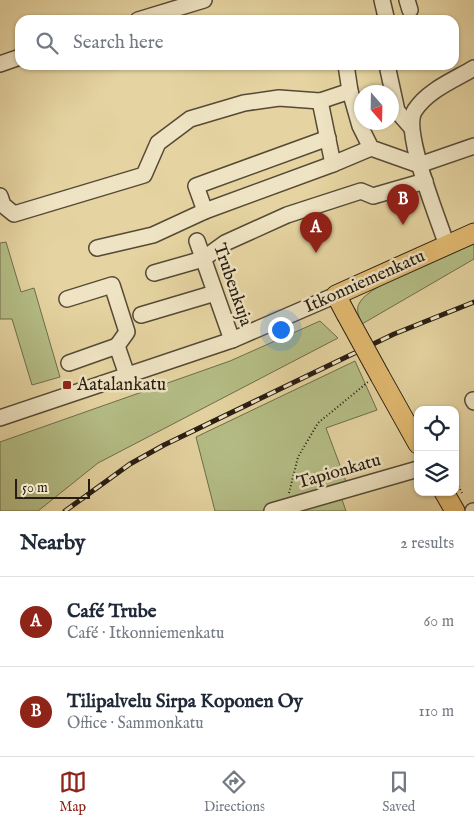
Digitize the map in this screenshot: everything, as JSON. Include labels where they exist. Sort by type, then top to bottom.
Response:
[{"type":"main road","name":"Itkonniemenkatu","points":[[336,295],[474,234]]},
{"type":"main road","points":[[336,295],[376,377],[414,438]]},
{"type":"main road","points":[[446,496],[455,511]]},
{"type":"street","points":[[154,15],[204,0]]},
{"type":"street","points":[[382,0],[385,15]]},
{"type":"street","points":[[0,64],[15,60]]},
{"type":"street","points":[[447,246],[419,164],[410,127],[413,112],[428,95],[474,68]]},
{"type":"street","points":[[347,70],[350,92],[360,126],[371,148]]},
{"type":"street","points":[[387,70],[397,111],[410,127]]},
{"type":"street","points":[[0,196],[3,205],[14,214],[144,175],[158,143],[190,119],[244,103],[279,98],[320,101],[350,92]]},
{"type":"street","points":[[320,101],[333,164]]},
{"type":"street","points":[[205,211],[196,186],[328,138]]},
{"type":"street","points":[[97,248],[153,235],[205,211],[371,148],[419,164],[474,146]]},
{"type":"street","points":[[154,273],[203,259],[225,244],[287,215],[361,191],[373,196],[425,181]]},
{"type":"street","name":"Trubenkuja","points":[[197,241],[232,340]]},
{"type":"street","points":[[67,299],[112,285],[127,332],[117,346],[69,363]]},
{"type":"street","points":[[141,315],[215,293]]},
{"type":"street","name":"Itkonniemenkatu","points":[[0,418],[232,340],[336,295]]},
{"type":"street","points":[[117,346],[127,375]]},
{"type":"street","name":"Tapionkatu","points":[[279,509],[414,470]]},
{"type":"path","points":[[279,509],[298,457],[318,422],[376,377]]},
{"type":"green space","points":[[6,242],[21,292],[34,288],[60,377],[32,385],[12,319],[0,319],[0,243]]},
{"type":"green space","points":[[474,244],[474,259],[362,324],[358,307],[367,294],[395,278]]},
{"type":"green space","points":[[320,321],[338,338],[98,463],[38,511],[0,511],[0,442],[230,361]]},
{"type":"green space","points":[[355,361],[377,410],[326,428],[347,484],[340,494],[346,511],[215,511],[196,437]]},
{"type":"railway","points":[[65,511],[130,464],[164,445],[394,334],[474,302]]},
{"type":"place","name":"Tilipalvelu Sirpa Koponen Oy","points":[[403,225]]},
{"type":"place","name":"Café Trube","points":[[316,253]]},
{"type":"place","name":"Aatalankatu","points":[[67,385]]}]
